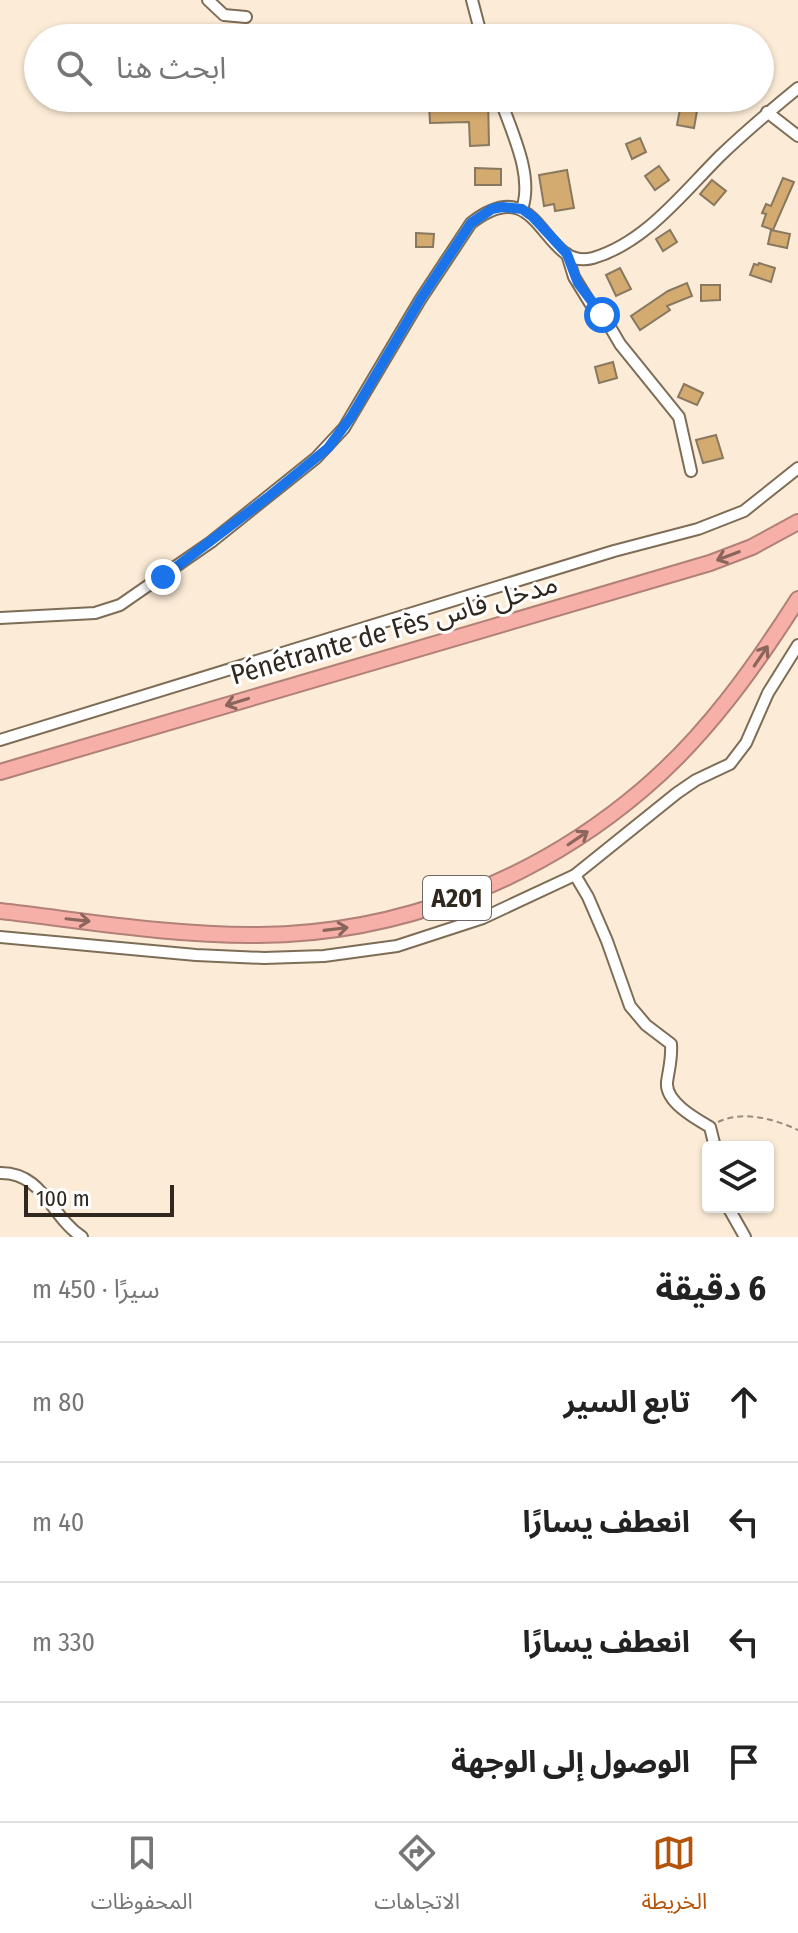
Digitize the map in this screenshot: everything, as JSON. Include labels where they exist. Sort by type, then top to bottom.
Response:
[{"type":"highway","name":"Pénétrante de Fès مدخل فاس","points":[[0,772],[710,563],[752,547],[798,522]]},
{"type":"highway","name":"A201","points":[[0,911],[175,931],[261,935],[316,931],[388,920],[485,888],[563,848],[643,789],[720,710],[749,673],[798,599]]},
{"type":"street","points":[[208,0],[224,15],[246,17]]},
{"type":"street","points":[[472,0],[478,24]]},
{"type":"street","points":[[774,107],[798,88]]},
{"type":"street","points":[[505,112],[522,166],[526,197],[522,209]]},
{"type":"street","points":[[0,618],[95,613],[120,605],[163,577],[328,448],[344,428],[420,300],[471,223],[492,209],[522,209],[567,254],[577,259],[596,257],[610,252],[645,229],[767,112],[798,136]]},
{"type":"street","points":[[567,254],[574,277],[585,294],[620,344],[679,417],[684,428],[691,471]]},
{"type":"street","points":[[0,740],[600,556],[698,529],[744,511],[798,468]]},
{"type":"street","points":[[0,937],[196,955],[264,958],[360,952],[397,946],[483,918],[575,875],[687,786],[735,760],[751,734],[768,693],[798,645]]},
{"type":"street","points":[[575,875],[607,941],[630,1006],[646,1025],[671,1044],[668,1091],[681,1107],[710,1127],[714,1141]]},
{"type":"street","points":[[0,1173],[26,1178],[43,1193],[67,1225],[82,1237]]},
{"type":"street","points":[[731,1213],[745,1237]]},
{"type":"path","points":[[710,1127],[728,1118],[759,1117],[771,1118],[798,1130]]},
{"type":"building","points":[[429,112],[488,112],[489,145],[470,146],[469,122],[430,123]]},
{"type":"building","points":[[679,112],[697,112],[694,128],[677,125]]},
{"type":"building","points":[[640,138],[646,152],[632,159],[626,144]]},
{"type":"building","points":[[659,166],[669,180],[655,190],[645,176]]},
{"type":"building","points":[[475,168],[501,169],[501,185],[475,185]]},
{"type":"building","points":[[567,170],[574,208],[555,211],[554,204],[544,206],[539,175]]},
{"type":"building","points":[[783,178],[794,182],[773,230],[762,226],[766,214],[762,213],[766,204],[771,206]]},
{"type":"building","points":[[712,180],[726,191],[714,205],[700,194]]},
{"type":"building","points":[[670,230],[677,242],[663,251],[656,239]]},
{"type":"building","points":[[771,230],[790,234],[787,248],[768,244]]},
{"type":"building","points":[[416,233],[434,234],[433,247],[416,247]]},
{"type":"building","points":[[754,264],[775,268],[771,282],[750,275]]},
{"type":"building","points":[[620,268],[631,289],[616,296],[606,275]]},
{"type":"building","points":[[687,283],[692,296],[667,306],[670,310],[640,330],[631,316],[668,291]]},
{"type":"building","points":[[701,285],[720,285],[720,300],[701,301]]},
{"type":"building","points":[[613,362],[617,378],[599,383],[595,367]]},
{"type":"building","points":[[684,384],[703,393],[697,405],[678,397]]},
{"type":"building","points":[[716,435],[723,458],[703,463],[696,440]]},
{"type":"route","points":[[163,577],[328,448],[351,417],[420,300],[471,223],[492,209],[513,207],[533,217],[567,254],[578,283],[602,315]]}]
